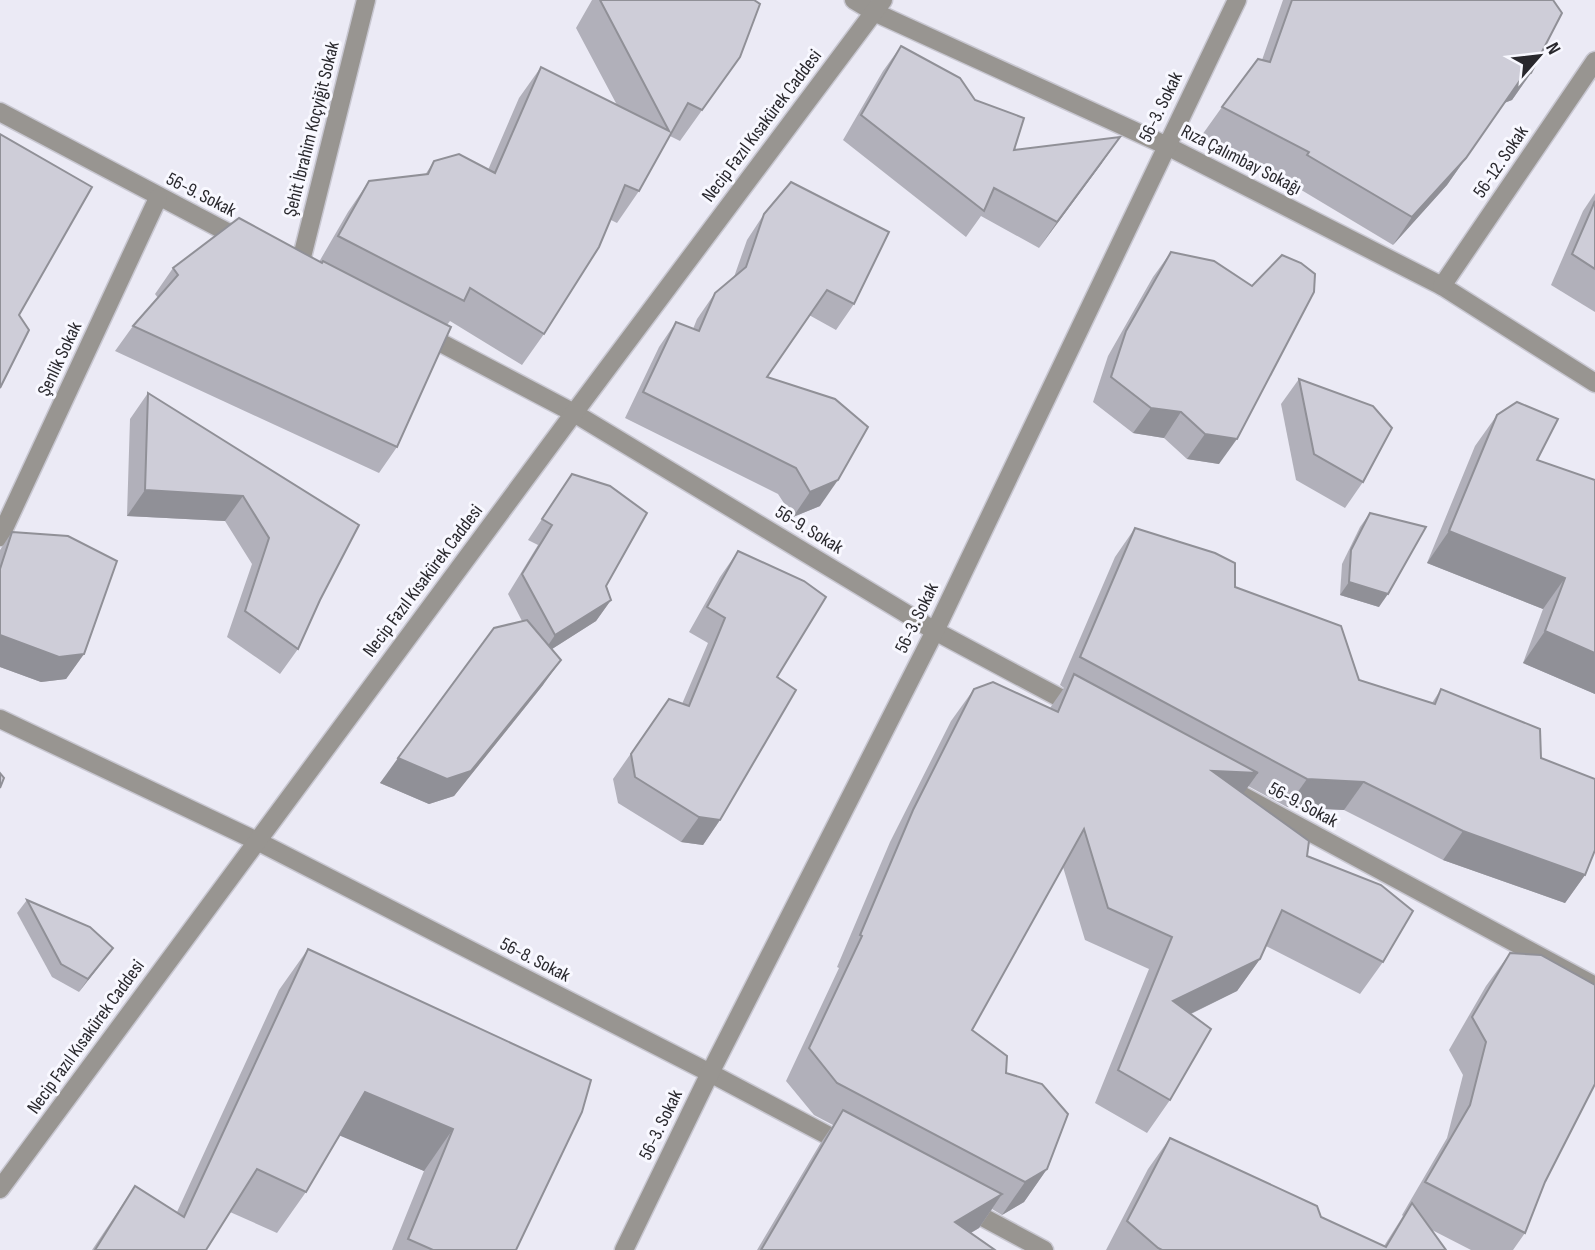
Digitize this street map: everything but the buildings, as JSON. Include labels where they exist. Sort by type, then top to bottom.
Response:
[{"type":"street","name":"Şehit İbrahim Koçyiğit Sokak","points":[[299,269],[366,0]]},
{"type":"street","name":"Rıza Çalımbay Sokağı","points":[[854,0],[879,6],[1165,145],[1442,286],[1595,383]]},
{"type":"street","name":"56-3. Sokak","points":[[625,1250],[710,1073],[935,631],[1165,145],[1237,0]]},
{"type":"street","name":"Necip Fazıl Kısakürek Caddesi","points":[[0,1189],[574,412],[879,6]]},
{"type":"street","name":"56-12. Sokak","points":[[1442,286],[1595,61]]},
{"type":"street","name":"56-9. Sokak","points":[[0,112],[158,198],[264,251]]},
{"type":"street","name":"Şenlik Sokak","points":[[0,537],[158,198]]},
{"type":"street","name":"56-9. Sokak","points":[[407,325],[574,412],[935,631],[1094,716]]},
{"type":"street","name":"56-8. Sokak","points":[[0,719],[257,841],[865,1155]]},
{"type":"street","name":"56-9. Sokak","points":[[1228,789],[1595,986]]},
{"type":"street","points":[[949,1199],[1044,1250]]}]
